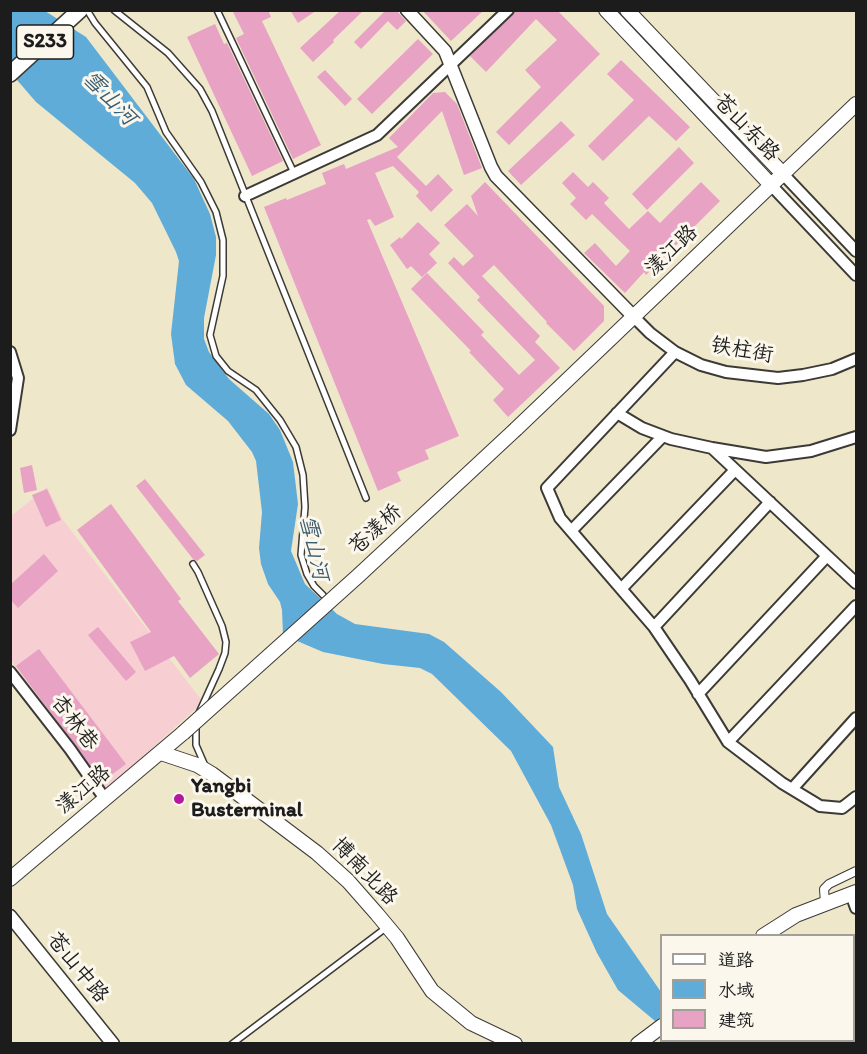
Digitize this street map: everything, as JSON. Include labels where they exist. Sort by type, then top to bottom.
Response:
[{"type":"main road","name":"S233","points":[[10,74],[80,10]]},
{"type":"main road","name":"苍山东路","points":[[606,10],[771,185]]},
{"type":"main road","name":"苍山东路","points":[[627,10],[783,174]]},
{"type":"main road","name":"漾江路","points":[[516,429],[856,104]]},
{"type":"main road","name":"苍漾桥","points":[[183,733],[358,576],[516,429]]},
{"type":"main road","name":"漾江路","points":[[10,879],[183,733]]},
{"type":"main road","name":"博南北路","points":[[160,753],[197,765],[318,853],[348,881],[387,927],[425,983],[443,1002],[471,1023],[515,1044]]},
{"type":"main road","points":[[766,934],[796,915],[854,893]]},
{"type":"main road","points":[[641,1041],[660,1027]]},
{"type":"street","points":[[407,10],[445,51],[496,176],[634,317]]},
{"type":"street","points":[[245,196],[377,135],[508,10]]},
{"type":"street","name":"苍山东路","points":[[783,174],[856,251]]},
{"type":"street","name":"苍山东路","points":[[771,185],[856,275]]},
{"type":"street","name":"铁柱街","points":[[634,317],[675,352],[701,365],[726,372],[778,378],[832,369],[856,359]]},
{"type":"street","points":[[10,352],[18,378],[10,430]]},
{"type":"street","points":[[675,352],[547,488],[560,518],[654,627],[728,742],[819,806],[842,807],[856,797]]},
{"type":"street","points":[[617,413],[642,428],[663,436],[712,448],[766,457],[811,451],[856,437]]},
{"type":"street","points":[[572,531],[663,436]]},
{"type":"street","points":[[712,448],[856,583]]},
{"type":"street","points":[[622,588],[735,470]]},
{"type":"street","points":[[654,627],[770,502]]},
{"type":"street","points":[[698,694],[827,556]]},
{"type":"street","points":[[728,742],[856,606]]},
{"type":"street","name":"杏林巷","points":[[10,672],[70,749],[105,799]]},
{"type":"street","points":[[792,789],[856,718]]},
{"type":"street","points":[[825,903],[824,889],[829,884],[856,871]]},
{"type":"street","points":[[854,893],[856,908]]},
{"type":"street","name":"苍山中路","points":[[10,916],[113,1044]]},
{"type":"lane","points":[[87,10],[147,87],[166,132],[201,182],[216,212],[223,240],[223,276],[210,335],[216,356],[228,371],[256,390],[280,420],[296,447],[303,475],[305,507],[301,555],[307,574],[323,595]]},
{"type":"lane","points":[[114,10],[168,53],[200,89],[212,111],[366,498]]},
{"type":"lane","points":[[217,10],[294,173]]},
{"type":"lane","points":[[193,564],[222,626],[225,642],[225,653],[198,715],[195,732],[196,745],[208,772]]},
{"type":"lane","points":[[232,1044],[387,927]]},
{"type":"shaded area","points":[[47,487],[63,520],[203,702],[105,791],[11,660],[10,517]]},
{"type":"water","name":"雪山河","points":[[10,11],[45,11],[86,37],[194,179],[210,214],[216,237],[216,255],[204,318],[204,339],[209,352],[229,379],[269,414],[280,430],[293,462],[298,504],[291,551],[305,584],[337,614],[355,624],[429,634],[444,642],[501,692],[553,747],[559,787],[581,834],[607,914],[660,991],[660,1025],[618,990],[597,953],[577,909],[573,885],[551,825],[511,751],[432,674],[420,668],[383,664],[323,652],[283,635],[280,602],[268,584],[261,564],[259,548],[262,512],[256,461],[252,452],[228,421],[186,385],[175,364],[171,334],[179,261],[176,252],[152,203],[135,183],[36,102],[11,73]]},
{"type":"building","points":[[232,10],[268,10],[271,17],[262,21],[321,145],[293,159],[236,38],[244,34]]},
{"type":"building","points":[[290,10],[317,10],[298,23]]},
{"type":"building","points":[[341,10],[364,10],[313,62],[300,48]]},
{"type":"building","points":[[386,10],[396,10],[406,21],[397,30],[388,21],[361,49],[354,42]]},
{"type":"building","points":[[422,10],[484,10],[451,41]]},
{"type":"building","points":[[517,10],[557,10],[600,54],[509,145],[496,132],[541,87],[525,70],[557,40],[536,19],[486,72],[470,56]]},
{"type":"building","points":[[215,24],[224,44],[227,43],[283,161],[252,176],[187,37]]},
{"type":"building","points":[[418,39],[433,54],[372,114],[357,99]]},
{"type":"building","points":[[621,60],[690,127],[676,141],[649,116],[603,161],[588,146],[634,100],[607,74]]},
{"type":"building","points":[[325,70],[352,99],[345,106],[317,77]]},
{"type":"building","points":[[445,92],[457,104],[482,168],[464,175],[442,111],[397,157],[426,186],[438,174],[453,190],[431,212],[416,196],[419,192],[393,166],[375,173],[394,217],[375,226],[370,219],[367,220],[459,436],[425,450],[429,459],[397,472],[401,481],[378,491],[264,207],[326,184],[322,173],[344,164],[346,169],[398,147],[389,138],[433,93]]},
{"type":"building","points":[[561,121],[575,135],[521,185],[508,171]]},
{"type":"building","points":[[679,147],[694,163],[647,210],[632,194]]},
{"type":"building","points":[[573,172],[588,187],[593,182],[609,198],[604,203],[629,229],[648,211],[660,223],[701,182],[720,201],[646,275],[644,272],[625,293],[584,253],[595,243],[616,266],[630,251],[592,214],[586,220],[570,204],[576,198],[562,183]]},
{"type":"building","points":[[485,182],[604,306],[604,321],[574,351],[494,265],[482,276],[540,336],[535,342],[560,368],[508,417],[493,400],[504,389],[411,289],[427,273],[484,332],[481,335],[519,375],[535,360],[477,300],[480,297],[448,263],[454,257],[463,266],[474,256],[444,225],[467,204],[478,216],[471,196]]},
{"type":"building","points":[[418,222],[440,243],[429,254],[437,263],[422,277],[411,266],[407,269],[390,245],[400,237],[401,239]]},
{"type":"building","points":[[32,465],[37,490],[24,493],[20,468]]},
{"type":"building","points":[[145,479],[205,555],[197,561],[193,559],[136,486]]},
{"type":"building","points":[[47,489],[61,520],[46,527],[32,495]]},
{"type":"building","points":[[111,504],[181,599],[178,601],[219,654],[190,678],[174,656],[145,671],[130,642],[151,632],[77,530]]},
{"type":"building","points":[[44,554],[58,571],[18,608],[10,599],[10,585]]},
{"type":"building","points":[[98,627],[136,672],[126,681],[88,635]]},
{"type":"building","points":[[39,649],[126,764],[102,782],[16,666]]},
{"type":"place","name":"Yangbi Busterminal","points":[[179,799]]}]
